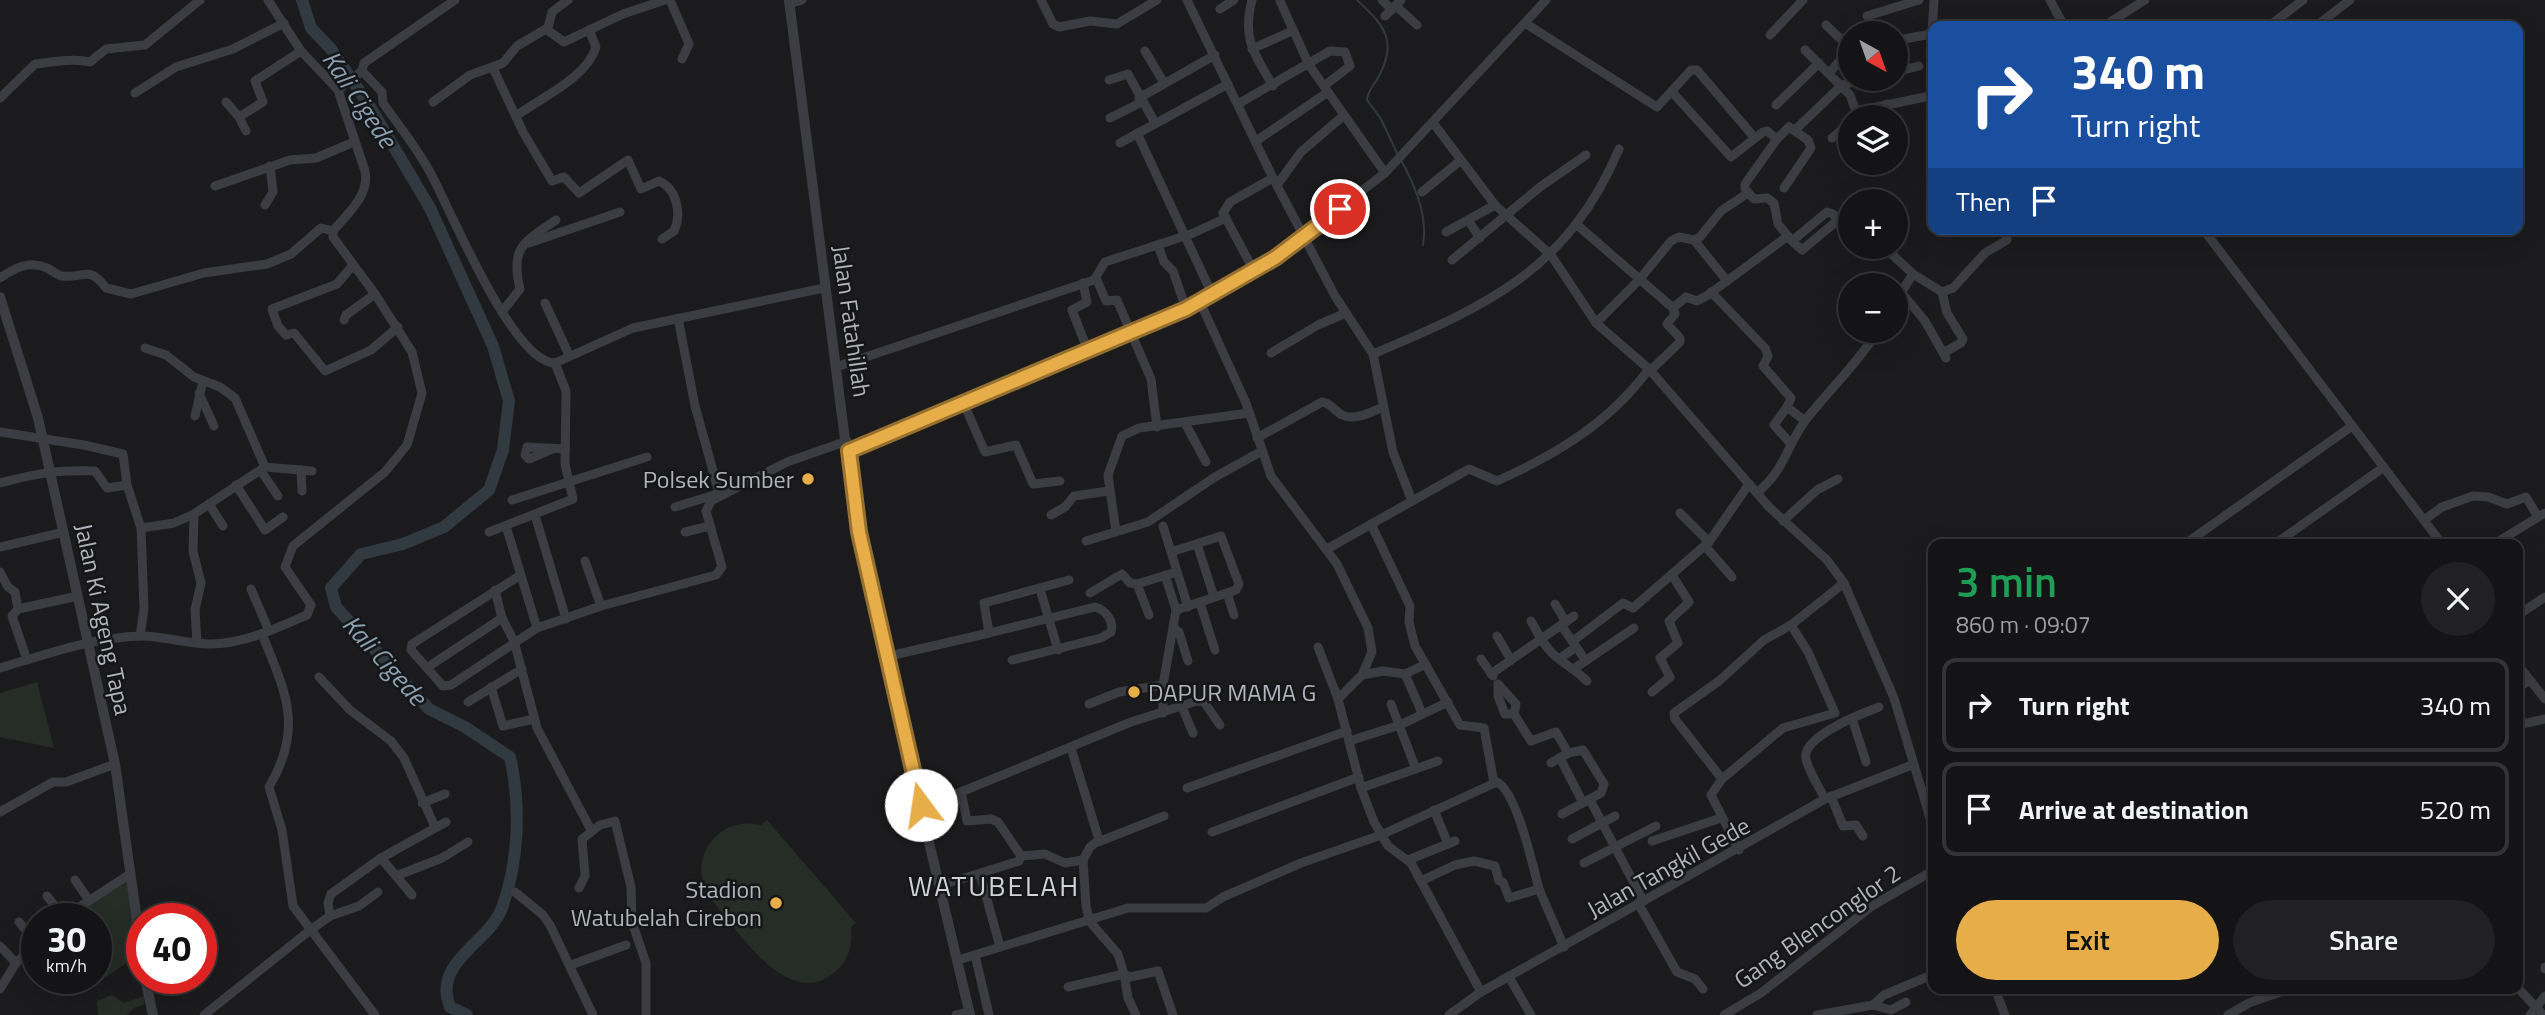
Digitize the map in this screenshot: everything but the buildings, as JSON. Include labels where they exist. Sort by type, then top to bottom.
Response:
[{"type":"street","points":[[0,98],[35,64],[62,64],[76,58],[90,62],[106,49],[145,45],[200,0]]},
{"type":"street","points":[[268,0],[301,51],[339,88],[368,183],[333,231]]},
{"type":"street","points":[[339,88],[359,73],[364,62],[455,0]]},
{"type":"street","points":[[433,102],[470,75],[503,63],[517,46],[548,28],[551,14],[568,0]]},
{"type":"street","points":[[548,28],[564,42],[623,14],[668,0],[690,44],[682,59]]},
{"type":"street","points":[[789,2],[802,0]]},
{"type":"street","points":[[1041,0],[1053,24],[1059,27],[1090,21],[1117,24],[1157,0]]},
{"type":"street","points":[[1220,9],[1234,0]]},
{"type":"street","points":[[1252,0],[1246,21],[1252,49],[1273,86]]},
{"type":"street","points":[[1382,0],[1417,25]]},
{"type":"street","points":[[1770,35],[1803,0]]},
{"type":"street","points":[[1867,16],[1919,0]]},
{"type":"street","points":[[1933,21],[1934,0]]},
{"type":"street","points":[[2050,0],[2061,21]]},
{"type":"street","points":[[2112,21],[2145,0]]},
{"type":"street","points":[[2276,21],[2303,0]]},
{"type":"street","points":[[2323,21],[2350,0]]},
{"type":"street","points":[[1189,1],[1275,181],[1346,313],[1373,354],[1399,471],[1412,501]]},
{"type":"street","points":[[1280,1],[1309,65],[1385,173]]},
{"type":"street","points":[[675,508],[719,494],[787,462],[848,446],[1088,351],[1186,309],[1254,271],[1306,236],[1385,173],[1434,124],[1544,1]]},
{"type":"street","name":"Jalan Fatahillah","points":[[789,2],[824,288],[848,446],[851,488],[885,657],[942,885],[970,1014]]},
{"type":"street","points":[[135,93],[176,67],[233,48],[284,23]]},
{"type":"street","points":[[1525,23],[1657,107],[1691,70],[1697,70],[1754,137]]},
{"type":"street","points":[[1826,25],[1838,37]]},
{"type":"street","points":[[516,116],[544,95],[566,84],[591,59],[596,47],[589,30]]},
{"type":"street","points":[[1252,49],[1292,31]]},
{"type":"street","points":[[1908,38],[1928,35]]},
{"type":"street","points":[[1805,50],[1838,81]]},
{"type":"street","points":[[239,117],[263,102],[255,81],[301,51]]},
{"type":"street","points":[[1145,51],[1164,83]]},
{"type":"street","points":[[1238,104],[1330,51],[1347,54],[1351,63],[1348,69],[1326,89],[1256,141]]},
{"type":"street","points":[[1110,118],[1214,55]]},
{"type":"street","points":[[1776,105],[1819,63]]},
{"type":"street","points":[[1830,72],[1838,63]]},
{"type":"street","points":[[1908,69],[1919,66]]},
{"type":"street","points":[[493,68],[551,180],[564,177],[578,193],[627,160],[641,189],[662,182],[678,210],[676,228],[662,239]]},
{"type":"street","points":[[359,73],[382,92],[383,103],[430,172],[502,312],[533,353],[546,363],[555,363],[633,328],[824,288]]},
{"type":"street","points":[[1109,80],[1128,74],[1156,123]]},
{"type":"street","points":[[1120,143],[1228,84]]},
{"type":"street","points":[[1796,129],[1838,89]]},
{"type":"street","points":[[1672,92],[1731,157],[1754,137],[1767,131],[1777,139]]},
{"type":"street","points":[[1887,104],[1925,97]]},
{"type":"street","points":[[226,102],[239,117],[246,131]]},
{"type":"street","points":[[1254,271],[1226,218],[1224,209],[1230,202],[1275,181],[1301,152],[1343,116]]},
{"type":"street","points":[[1434,124],[1495,205],[1551,255],[1596,323],[1649,370],[1757,494],[1827,560],[1844,583],[1894,698],[1928,813]]},
{"type":"street","points":[[1784,188],[1811,148],[1808,140],[1796,129],[1786,129],[1745,184],[1752,199],[1767,198],[1774,204],[1778,224],[1790,239]]},
{"type":"street","points":[[1137,133],[1188,236],[1213,294]]},
{"type":"street","points":[[1832,138],[1838,133]]},
{"type":"street","points":[[215,186],[270,166],[316,158],[354,142]]},
{"type":"street","points":[[1373,354],[1512,287],[1551,255],[1603,187],[1619,149]]},
{"type":"street","points":[[1451,260],[1540,187],[1586,155]]},
{"type":"street","points":[[1422,192],[1461,160]]},
{"type":"street","points":[[265,205],[273,192],[270,166]]},
{"type":"street","points":[[1694,240],[1702,235],[1721,211],[1748,193]]},
{"type":"street","points":[[1446,232],[1495,205]]},
{"type":"street","points":[[524,245],[620,212]]},
{"type":"street","points":[[1673,308],[1686,297],[1697,301],[1824,214],[1829,212],[1838,220]]},
{"type":"street","points":[[836,366],[1083,284],[1096,278],[1105,261],[1188,236],[1226,218]]},
{"type":"street","points":[[502,312],[520,289],[514,264],[524,245],[556,220]]},
{"type":"street","points":[[1468,220],[1480,238]]},
{"type":"street","points":[[1327,549],[1469,468],[1497,481],[1549,458],[1576,441],[1606,416],[1680,341],[1667,326],[1675,314],[1673,308],[1576,224]]},
{"type":"street","points":[[0,278],[21,265],[34,265],[63,276],[89,274],[99,277],[106,288],[131,294],[204,273],[239,270],[274,261],[292,254],[320,229],[333,231]]},
{"type":"street","points":[[0,668],[88,644],[140,636],[197,643],[230,642],[266,633],[310,611],[311,606],[285,567],[293,546],[385,472],[407,444],[422,393],[419,371],[398,327],[336,242],[333,231]]},
{"type":"street","points":[[1942,292],[1954,288],[1985,253],[2007,240],[2007,235]]},
{"type":"street","points":[[2208,235],[2438,539]]},
{"type":"street","points":[[1596,323],[1639,280],[1671,241],[1679,237],[1694,240],[1727,281]]},
{"type":"street","points":[[1158,244],[1164,262],[1172,270],[1186,309]]},
{"type":"street","points":[[1897,259],[1913,274],[1942,292],[1947,313],[1963,339],[1961,343],[1944,356],[1925,321],[1908,300]]},
{"type":"street","points":[[353,265],[337,284],[272,309],[280,329],[286,335],[294,333],[326,371],[371,349],[398,327]]},
{"type":"street","points":[[1908,282],[1913,274]]},
{"type":"street","points":[[1096,278],[1106,301],[1117,300],[1151,379],[1157,427]]},
{"type":"street","points":[[1083,284],[1087,302],[1072,310],[1088,351]]},
{"type":"street","points":[[1711,292],[1765,348],[1768,356],[1762,364],[1791,398],[1774,425],[1791,444]]},
{"type":"street","points":[[344,320],[346,315],[375,294]]},
{"type":"street","name":"Jalan Ki Ageng Tapa","points":[[0,297],[43,438],[64,532],[115,764],[134,903]]},
{"type":"street","points":[[1200,302],[1280,488],[1343,574],[1373,644],[1362,676],[1338,699]]},
{"type":"street","points":[[545,303],[569,355]]},
{"type":"street","points":[[1271,353],[1318,325],[1346,313]]},
{"type":"street","points":[[678,318],[695,406],[719,494]]},
{"type":"street","points":[[1757,494],[1778,474],[1805,421],[1849,372],[1870,343]]},
{"type":"street","points":[[145,348],[166,355],[237,401],[263,469],[278,496]]},
{"type":"street","points":[[489,532],[571,501],[574,496],[565,449],[566,391],[555,363]]},
{"type":"street","points":[[195,416],[203,381]]},
{"type":"street","points":[[199,393],[214,426]]},
{"type":"street","points":[[1257,438],[1325,401],[1345,416],[1362,416],[1383,407]]},
{"type":"street","points":[[963,402],[985,452],[1016,445],[1033,484],[1060,481]]},
{"type":"street","points":[[1787,407],[1805,421]]},
{"type":"street","points":[[1116,532],[1108,475],[1122,436],[1139,428],[1249,414]]},
{"type":"street","points":[[1185,422],[1206,462]]},
{"type":"street","points":[[2192,539],[2352,426]]},
{"type":"street","points":[[0,432],[123,454],[127,485],[141,528],[144,609],[140,636]]},
{"type":"street","points":[[552,449],[565,449]]},
{"type":"street","points":[[1086,541],[1148,522],[1214,477],[1262,451]]},
{"type":"street","points":[[512,500],[647,457]]},
{"type":"street","points":[[2282,539],[2384,467]]},
{"type":"street","points":[[141,528],[174,523],[194,514],[263,469],[312,471]]},
{"type":"street","points":[[0,483],[50,470],[95,471],[107,488],[127,485]]},
{"type":"street","points":[[301,470],[302,491]]},
{"type":"street","points":[[1783,521],[1816,490],[1838,479]]},
{"type":"street","points":[[1559,659],[1623,603],[1633,608],[1707,544],[1749,484]]},
{"type":"street","points":[[236,485],[265,530],[283,517]]},
{"type":"street","points":[[1051,515],[1065,507],[1074,496],[1109,491]]},
{"type":"street","points":[[519,576],[412,645],[411,650],[446,687],[514,640],[537,628],[721,570],[709,526],[708,505],[719,494]]},
{"type":"street","points":[[2424,520],[2444,506],[2478,495],[2507,504],[2526,497],[2542,515],[2502,539]]},
{"type":"street","points":[[209,504],[223,526]]},
{"type":"street","points":[[1680,513],[1732,578]]},
{"type":"street","points":[[194,514],[193,551],[201,583],[195,610],[197,643]]},
{"type":"street","points":[[535,515],[566,619]]},
{"type":"street","points":[[1371,524],[1410,606],[1410,629],[1424,665],[1463,728],[1484,729],[1494,783]]},
{"type":"street","points":[[506,526],[519,576],[537,628]]},
{"type":"street","points":[[685,532],[709,526]]},
{"type":"street","points":[[1163,526],[1188,607]]},
{"type":"street","points":[[0,547],[64,532]]},
{"type":"street","points":[[1171,552],[1222,537],[1239,584],[1238,589],[1177,610]]},
{"type":"street","points":[[1197,544],[1214,597]]},
{"type":"street","points":[[585,561],[601,606]]},
{"type":"street","points":[[0,572],[8,587],[15,592],[18,609]]},
{"type":"street","points":[[1090,593],[1122,574],[1130,583],[1137,584],[1177,572]]},
{"type":"street","points":[[1163,713],[1163,685],[1177,610],[1165,575]]},
{"type":"street","points":[[1652,692],[1670,677],[1660,658],[1678,643],[1669,621],[1689,602],[1672,575]]},
{"type":"street","points":[[989,633],[984,603],[1069,580]]},
{"type":"street","points":[[1721,779],[1675,719],[1674,713],[1719,681],[1764,640],[1791,625],[1844,583]]},
{"type":"street","points":[[1137,584],[1149,615]]},
{"type":"street","points":[[251,589],[290,715],[284,760],[269,792],[282,830],[293,906],[309,931],[375,1015]]},
{"type":"street","points":[[1041,589],[1058,650]]},
{"type":"street","points":[[495,590],[502,618],[514,640],[534,719],[592,830]]},
{"type":"street","points":[[1227,593],[1234,615]]},
{"type":"street","points":[[27,660],[12,616],[18,609],[78,596]]},
{"type":"street","points":[[2523,612],[2545,597]]},
{"type":"street","points":[[1200,603],[1214,650]]},
{"type":"street","points":[[1555,604],[1567,621],[1575,644],[1586,661]]},
{"type":"street","points":[[885,657],[1095,607],[1107,614],[1112,624],[1111,632],[1101,638],[1012,660]]},
{"type":"street","points":[[428,667],[502,618]]},
{"type":"street","points":[[1531,621],[1541,639],[1559,659],[1575,668],[1587,681]]},
{"type":"street","points":[[1491,674],[1567,621]]},
{"type":"street","points":[[1738,850],[1711,795],[1721,779],[1783,728],[1835,713],[1808,652],[1791,625]]},
{"type":"street","points":[[1575,668],[1608,652],[1634,628]]},
{"type":"street","points":[[1175,629],[1180,632],[1188,661]]},
{"type":"street","points":[[1497,636],[1511,660]]},
{"type":"street","points":[[1318,648],[1338,699],[1362,788],[1381,835],[1388,846],[1408,860],[1481,992]]},
{"type":"street","points":[[1481,659],[1498,684],[1498,696],[1504,714],[1514,714],[1531,741],[1556,732],[1560,758],[1586,802],[1603,822],[1677,972],[1695,979],[1703,989]]},
{"type":"street","points":[[1362,676],[1383,671],[1405,674],[1424,665]]},
{"type":"street","points":[[468,702],[522,670]]},
{"type":"street","points":[[2523,671],[2545,699]]},
{"type":"street","points":[[1405,674],[1422,713]]},
{"type":"street","points":[[319,677],[349,710],[391,741],[404,758],[435,827]]},
{"type":"street","points":[[2523,685],[2530,680]]},
{"type":"street","points":[[1089,704],[1119,692],[1163,685]]},
{"type":"street","points":[[491,687],[503,726],[534,719]]},
{"type":"street","points":[[921,805],[961,792],[1131,722],[1202,701],[1220,725]]},
{"type":"street","points":[[1349,741],[1400,725],[1448,702]]},
{"type":"street","points":[[1391,704],[1416,769]]},
{"type":"street","points":[[1182,707],[1193,733]]},
{"type":"street","points":[[1863,836],[1856,825],[1845,828],[1805,755],[1822,734],[1879,707]]},
{"type":"street","points":[[1852,718],[1866,762]]},
{"type":"street","points":[[2523,724],[2545,719]]},
{"type":"street","points":[[1187,788],[1347,731]]},
{"type":"street","points":[[1071,748],[1098,842]]},
{"type":"street","points":[[1560,758],[1585,752],[1604,784],[1601,793],[1562,814]]},
{"type":"street","points":[[1362,788],[1438,761]]},
{"type":"street","points":[[0,813],[52,782],[66,782],[115,764]]},
{"type":"street","name":"Jalan Tangkil Gede","points":[[1449,1015],[1481,992],[1828,798],[1912,765]]},
{"type":"street","points":[[1212,832],[1359,777]]},
{"type":"street","points":[[958,960],[1090,922],[1128,908],[1195,910],[1301,863],[1381,835],[1494,783],[1501,784],[1506,790],[1529,847],[1539,889],[1563,947]]},
{"type":"street","points":[[961,792],[967,821],[991,819],[998,822],[1021,856]]},
{"type":"street","points":[[422,803],[445,794]]},
{"type":"street","points":[[1408,860],[1451,843],[1434,810]]},
{"type":"street","points":[[1136,1015],[1128,998],[1118,954],[1090,922],[1084,891],[1083,860],[1090,847],[1098,842],[1164,816]]},
{"type":"street","points":[[1572,839],[1615,816]]},
{"type":"street","points":[[1652,841],[1721,818]]},
{"type":"street","points":[[330,916],[328,903],[331,894],[381,858],[446,822]]},
{"type":"street","points":[[579,888],[585,876],[582,840],[592,830],[615,822],[632,894],[632,922],[646,963],[646,1015]]},
{"type":"street","points":[[1584,863],[1656,826]]},
{"type":"street","points":[[396,876],[442,858],[468,842]]},
{"type":"street","points":[[1021,856],[1045,854],[1065,863],[1083,860]]},
{"type":"street","points":[[942,885],[1019,861],[1021,856]]},
{"type":"street","points":[[381,858],[412,895]]},
{"type":"street","points":[[1421,881],[1455,865],[1474,861],[1496,867],[1499,881],[1503,881],[1509,898],[1539,889]]},
{"type":"street","name":"Gang Blenconglor 2","points":[[1724,1015],[1761,993],[1872,906],[1928,873]]},
{"type":"street","points":[[83,903],[130,874]]},
{"type":"street","points":[[980,874],[1000,947]]},
{"type":"street","points":[[75,880],[88,899]]},
{"type":"street","points":[[204,1015],[330,916],[359,906],[378,892]]},
{"type":"street","points":[[515,892],[543,915],[571,965],[593,1015]]},
{"type":"street","points":[[47,896],[52,903]]},
{"type":"street","points":[[571,965],[626,945]]},
{"type":"street","points":[[0,946],[16,963]]},
{"type":"street","points":[[975,955],[989,1015]]},
{"type":"street","points":[[0,989],[21,958]]},
{"type":"street","points":[[1068,987],[1124,974],[1130,977],[1158,971],[1173,1015]]},
{"type":"street","points":[[1508,977],[1531,1015]]},
{"type":"street","points":[[1872,1005],[1884,995],[1928,977]]},
{"type":"street","points":[[2523,992],[2537,1005],[2543,1015]]},
{"type":"street","points":[[148,994],[153,1015]]},
{"type":"street","points":[[1997,994],[2005,1015]]},
{"type":"street","points":[[2228,1015],[2249,1003],[2275,994]]},
{"type":"street","points":[[1817,1015],[1872,1005],[1891,1010],[1906,1002]]},
{"type":"street","points":[[956,1015],[970,1014]]},
{"type":"shaded area","points":[[37,682],[54,748],[0,737],[0,693]]},
{"type":"shaded area","points":[[767,820],[856,923],[851,927],[851,945],[844,962],[836,971],[818,982],[800,982],[783,975],[766,963],[711,899],[704,885],[701,870],[703,856],[709,844],[731,827],[761,825]]},
{"type":"shaded area","points":[[127,878],[131,903],[126,903],[126,963],[112,973],[112,903],[92,903]]},
{"type":"shaded area","points":[[112,995],[124,1003],[144,996],[145,1004],[134,1008],[127,1015],[98,1015],[97,1001]]},
{"type":"waterway","name":"Kali Cigede","points":[[302,0],[311,28],[331,49],[369,105],[430,208],[493,346],[509,401],[503,450],[489,490],[444,527],[403,544],[361,554],[331,588],[336,607],[429,709],[465,727],[510,757],[517,813],[515,852],[508,890],[495,921],[455,965],[446,991],[450,1007],[467,1015]]},
{"type":"waterway","points":[[1357,0],[1381,26],[1388,43],[1385,64],[1367,100],[1381,119],[1398,155]]},
{"type":"waterway","points":[[1401,160],[1422,212],[1423,245]]},
{"type":"place","name":"Polsek Sumber","points":[[808,479]]},
{"type":"place","name":"DAPUR MAMA G","points":[[1134,692]]},
{"type":"place","name":"Stadion Watubelah Cirebon","points":[[776,903]]},
{"type":"district","name":"WATUBELAH","points":[[994,885]]},
{"type":"route","points":[[921,805],[885,657],[859,532],[851,488],[849,451],[1186,309],[1275,258],[1340,209]]}]
